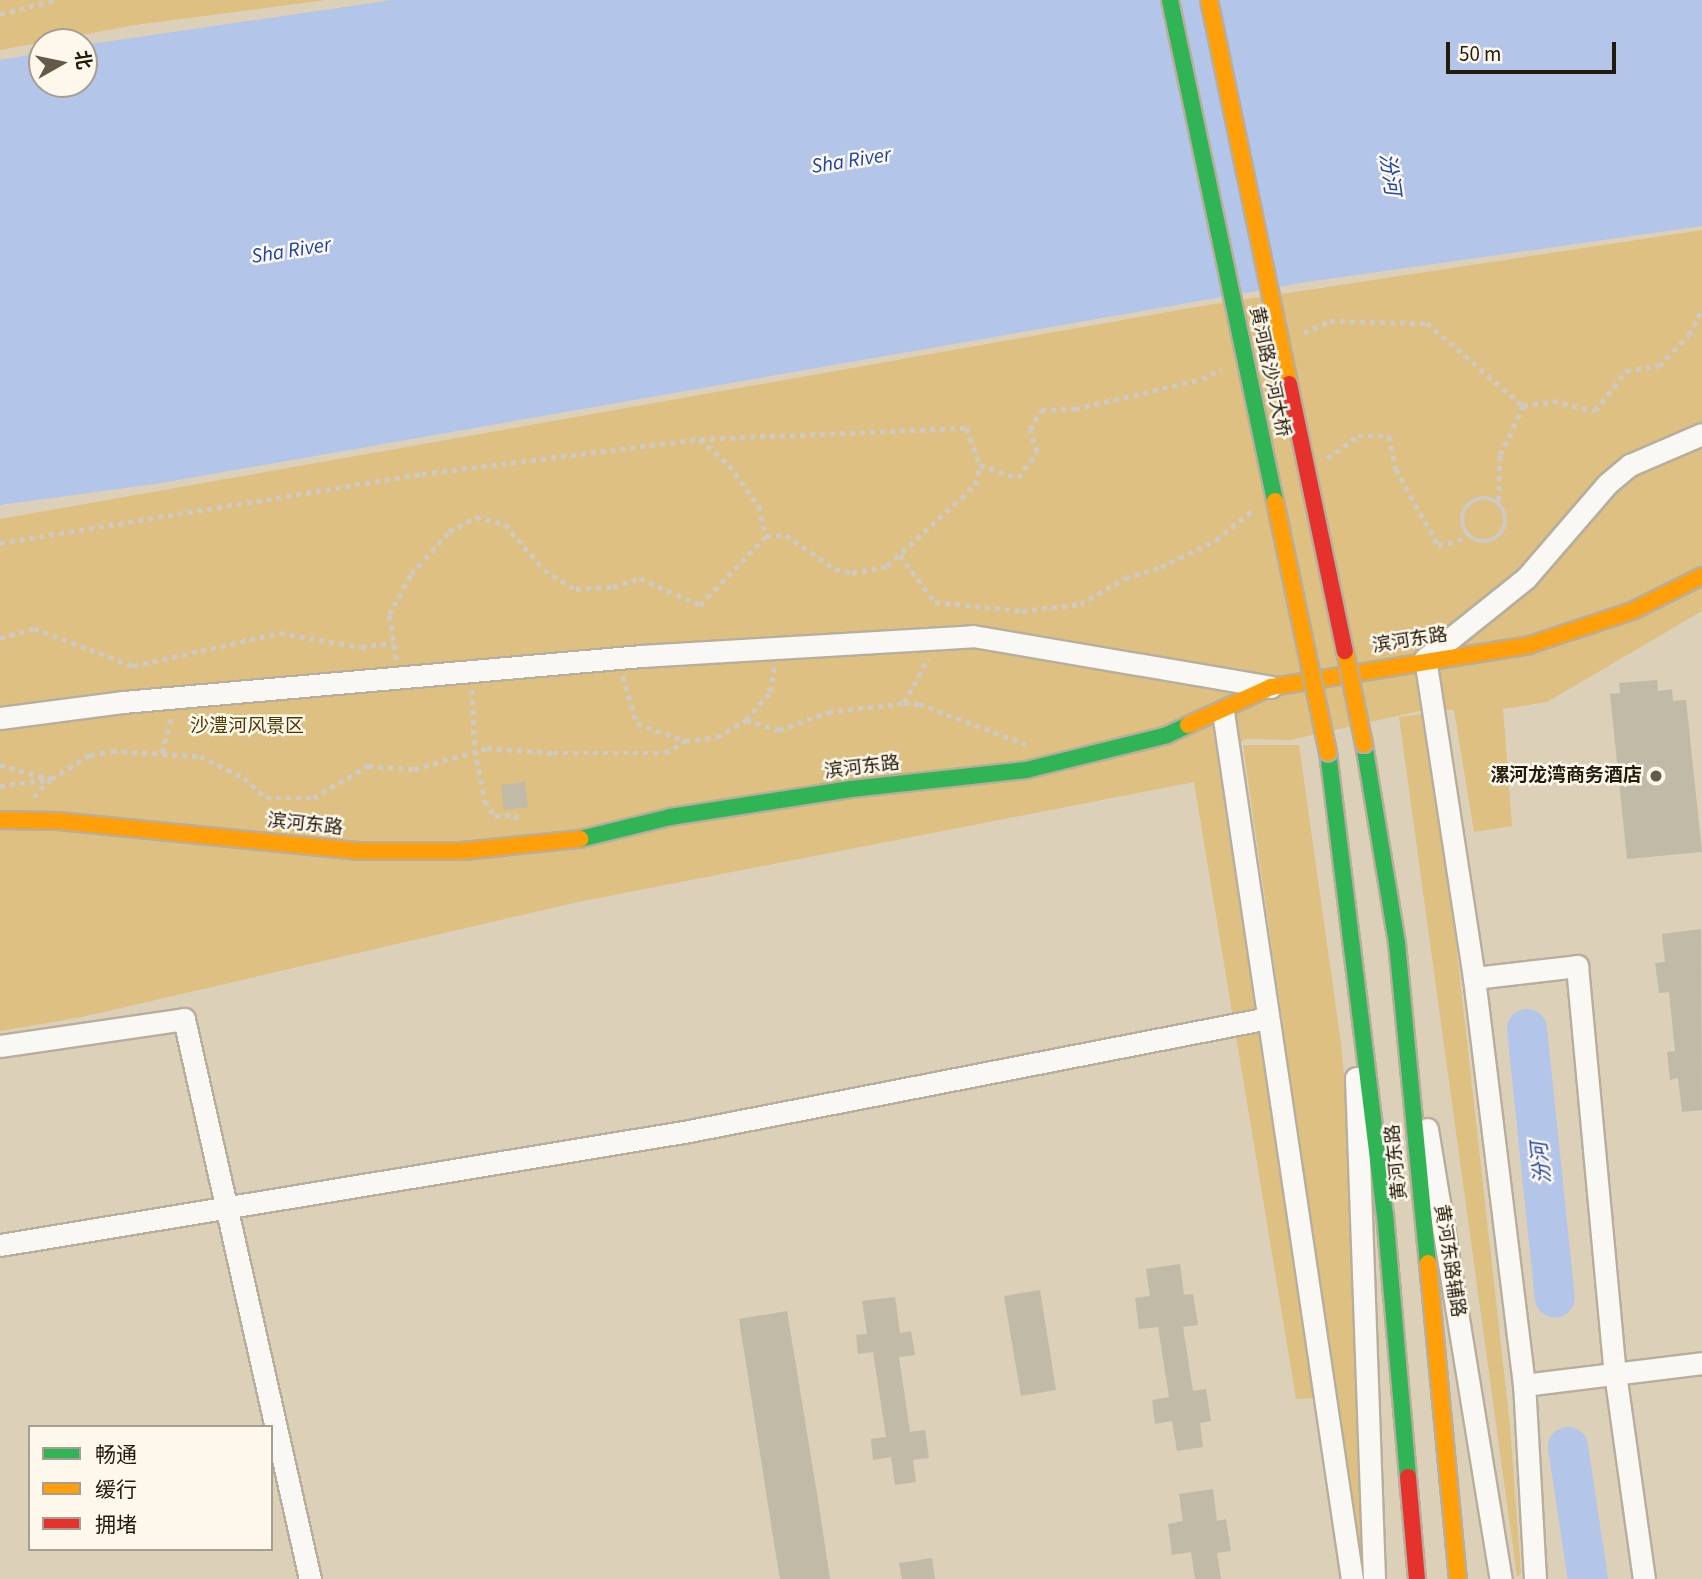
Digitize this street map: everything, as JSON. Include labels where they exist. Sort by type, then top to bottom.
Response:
[{"type":"main road","name":"黄河路沙河大桥","points":[[1170,0],[1328,752]]},
{"type":"main road","name":"黄河路沙河大桥","points":[[1209,0],[1364,744]]},
{"type":"main road","name":"滨河东路","points":[[0,820],[58,821],[358,851],[564,843],[696,813],[1044,766],[1167,735],[1223,712],[1271,687],[1425,659],[1529,645],[1632,611],[1702,576]]},
{"type":"main road","name":"黄河东路","points":[[1364,744],[1396,943],[1458,1579]]},
{"type":"main road","name":"黄河东路","points":[[1328,752],[1385,1214],[1417,1579]]},
{"type":"street","points":[[1535,1579],[1524,1385],[1474,978],[1425,659],[1526,578],[1606,484],[1630,465],[1702,434]]},
{"type":"street","points":[[0,718],[177,697],[471,671],[973,636],[1271,687]]},
{"type":"street","points":[[1223,712],[1352,1579]]},
{"type":"street","points":[[1352,943],[1374,1579]]},
{"type":"street","name":"黄河东路辅路","points":[[1396,943],[1501,1579]]},
{"type":"street","points":[[1474,978],[1577,966],[1615,1373],[1644,1579]]},
{"type":"street","points":[[0,1245],[230,1210],[689,1131],[1268,1018]]},
{"type":"street","points":[[0,1046],[184,1019],[230,1210],[310,1579]]},
{"type":"street","points":[[1524,1385],[1702,1363]]},
{"type":"path","points":[[0,14],[55,0]]},
{"type":"path","points":[[1523,406],[1553,401],[1595,411],[1626,371],[1659,366],[1689,335],[1702,310]]},
{"type":"path","points":[[1291,338],[1329,321],[1427,323],[1523,406]]},
{"type":"path","points":[[979,465],[1018,478],[1037,452],[1030,430],[1041,411],[1088,406],[1202,379],[1228,367]]},
{"type":"path","points":[[1498,502],[1485,497],[1472,501],[1463,513],[1466,533],[1479,541],[1500,536],[1506,515],[1498,502],[1500,455],[1523,406]]},
{"type":"path","points":[[0,543],[422,474],[700,439],[967,428],[979,465],[975,485],[887,566],[852,573],[835,569],[786,535],[766,537],[700,604],[639,578],[614,587],[576,589],[544,570],[505,524],[476,517],[449,532],[411,573],[389,615],[398,678]]},
{"type":"path","points":[[1324,460],[1358,436],[1389,436],[1396,469],[1438,545],[1458,541],[1466,533]]},
{"type":"path","points":[[700,439],[729,465],[759,506],[766,537]]},
{"type":"path","points":[[900,555],[935,602],[1022,611],[1080,604],[1125,578],[1161,567],[1216,540],[1258,506]]},
{"type":"path","points":[[0,638],[34,628],[133,666],[280,633],[361,647],[393,643]]},
{"type":"path","points":[[904,703],[939,638]]},
{"type":"path","points":[[0,786],[51,779],[90,755],[162,753],[200,756],[244,778],[267,798],[313,798],[368,766],[414,769],[454,761],[475,750],[665,753],[685,741],[717,737],[746,720],[770,692],[776,648]]},
{"type":"path","points":[[618,659],[637,724],[685,741]]},
{"type":"path","points":[[471,671],[475,750],[485,801],[495,816],[516,816],[518,846]]},
{"type":"path","points":[[162,753],[177,697]]},
{"type":"path","points":[[746,720],[779,730],[828,712],[904,703],[919,704],[1029,746],[1044,766]]},
{"type":"path","points":[[0,765],[51,779]]},
{"type":"green space","points":[[0,0],[326,0],[98,32],[98,28],[28,28],[28,45],[0,50]]},
{"type":"green space","name":"沙澧河风景区","points":[[1702,230],[1702,611],[1547,702],[1503,709],[1512,826],[1474,832],[1454,710],[1424,710],[1290,740],[1247,739],[1222,748],[1318,1398],[1296,1399],[1194,782],[578,902],[82,1017],[0,1031],[0,519],[1202,306]]},
{"type":"green space","points":[[1422,714],[1455,934],[1510,1426],[1521,1573],[1517,1577],[1399,717]]},
{"type":"green space","points":[[1243,745],[1299,745],[1341,1043],[1356,1205],[1370,1579],[1362,1579]]},
{"type":"water","name":"Sha River","points":[[392,0],[1702,0],[1702,226],[1307,282],[155,484],[0,505],[0,60],[28,55],[28,98],[98,98],[98,43]]},
{"type":"building","name":"漯河龙湾商务酒店","points":[[1657,680],[1658,691],[1672,689],[1673,701],[1686,700],[1702,852],[1627,859],[1610,694],[1620,693],[1619,683]]},
{"type":"building","points":[[525,782],[528,807],[504,810],[501,785]]},
{"type":"building","points":[[1701,929],[1702,1110],[1682,1112],[1678,1078],[1670,1080],[1667,1052],[1675,1051],[1669,992],[1659,993],[1655,963],[1665,962],[1662,934]]},
{"type":"building","points":[[1180,1264],[1184,1295],[1193,1294],[1198,1325],[1183,1327],[1193,1391],[1206,1389],[1211,1421],[1200,1423],[1203,1447],[1177,1451],[1172,1421],[1155,1424],[1152,1400],[1169,1397],[1158,1327],[1139,1329],[1135,1298],[1150,1296],[1146,1269]]},
{"type":"building","points":[[1040,1290],[1056,1390],[1021,1396],[1004,1296]]},
{"type":"building","points":[[895,1297],[900,1333],[911,1331],[915,1355],[899,1357],[910,1432],[925,1430],[929,1458],[913,1460],[916,1482],[895,1485],[891,1457],[873,1460],[871,1439],[886,1437],[873,1352],[858,1354],[856,1335],[867,1334],[862,1301]]},
{"type":"building","points":[[787,1311],[830,1579],[780,1579],[774,1543],[739,1319]]},
{"type":"building","points":[[1213,1489],[1217,1521],[1226,1519],[1231,1551],[1217,1553],[1221,1579],[1195,1579],[1191,1552],[1172,1555],[1168,1524],[1183,1521],[1179,1494]]},
{"type":"building","points":[[932,1558],[935,1579],[902,1579],[899,1563]]},
{"type":"waterway","name":"汾河","points":[[1527,1029],[1555,1298]]},
{"type":"waterway","name":"汾河","points":[[1568,1447],[1588,1579]]},
{"type":"traffic: fast","points":[[1170,0],[1275,501]]},
{"type":"traffic: fast","points":[[580,839],[670,817],[851,789],[1026,770],[1167,735],[1188,725]]},
{"type":"traffic: fast","points":[[1364,744],[1397,943],[1428,1263]]},
{"type":"traffic: fast","points":[[1328,752],[1385,1214],[1408,1477]]},
{"type":"traffic: slow","points":[[1209,0],[1289,384]]},
{"type":"traffic: slow","points":[[1275,501],[1328,752]]},
{"type":"traffic: slow","points":[[1188,725],[1271,687],[1529,645],[1632,611],[1702,576]]},
{"type":"traffic: slow","points":[[1345,651],[1364,744]]},
{"type":"traffic: slow","points":[[0,820],[58,821],[358,851],[463,851],[580,839]]},
{"type":"traffic: slow","points":[[1428,1263],[1458,1579]]},
{"type":"traffic: jam","points":[[1289,384],[1345,651]]},
{"type":"traffic: jam","points":[[1408,1477],[1417,1579]]},
{"type":"place","name":"漯河龙湾商务酒店","points":[[1656,776]]}]
